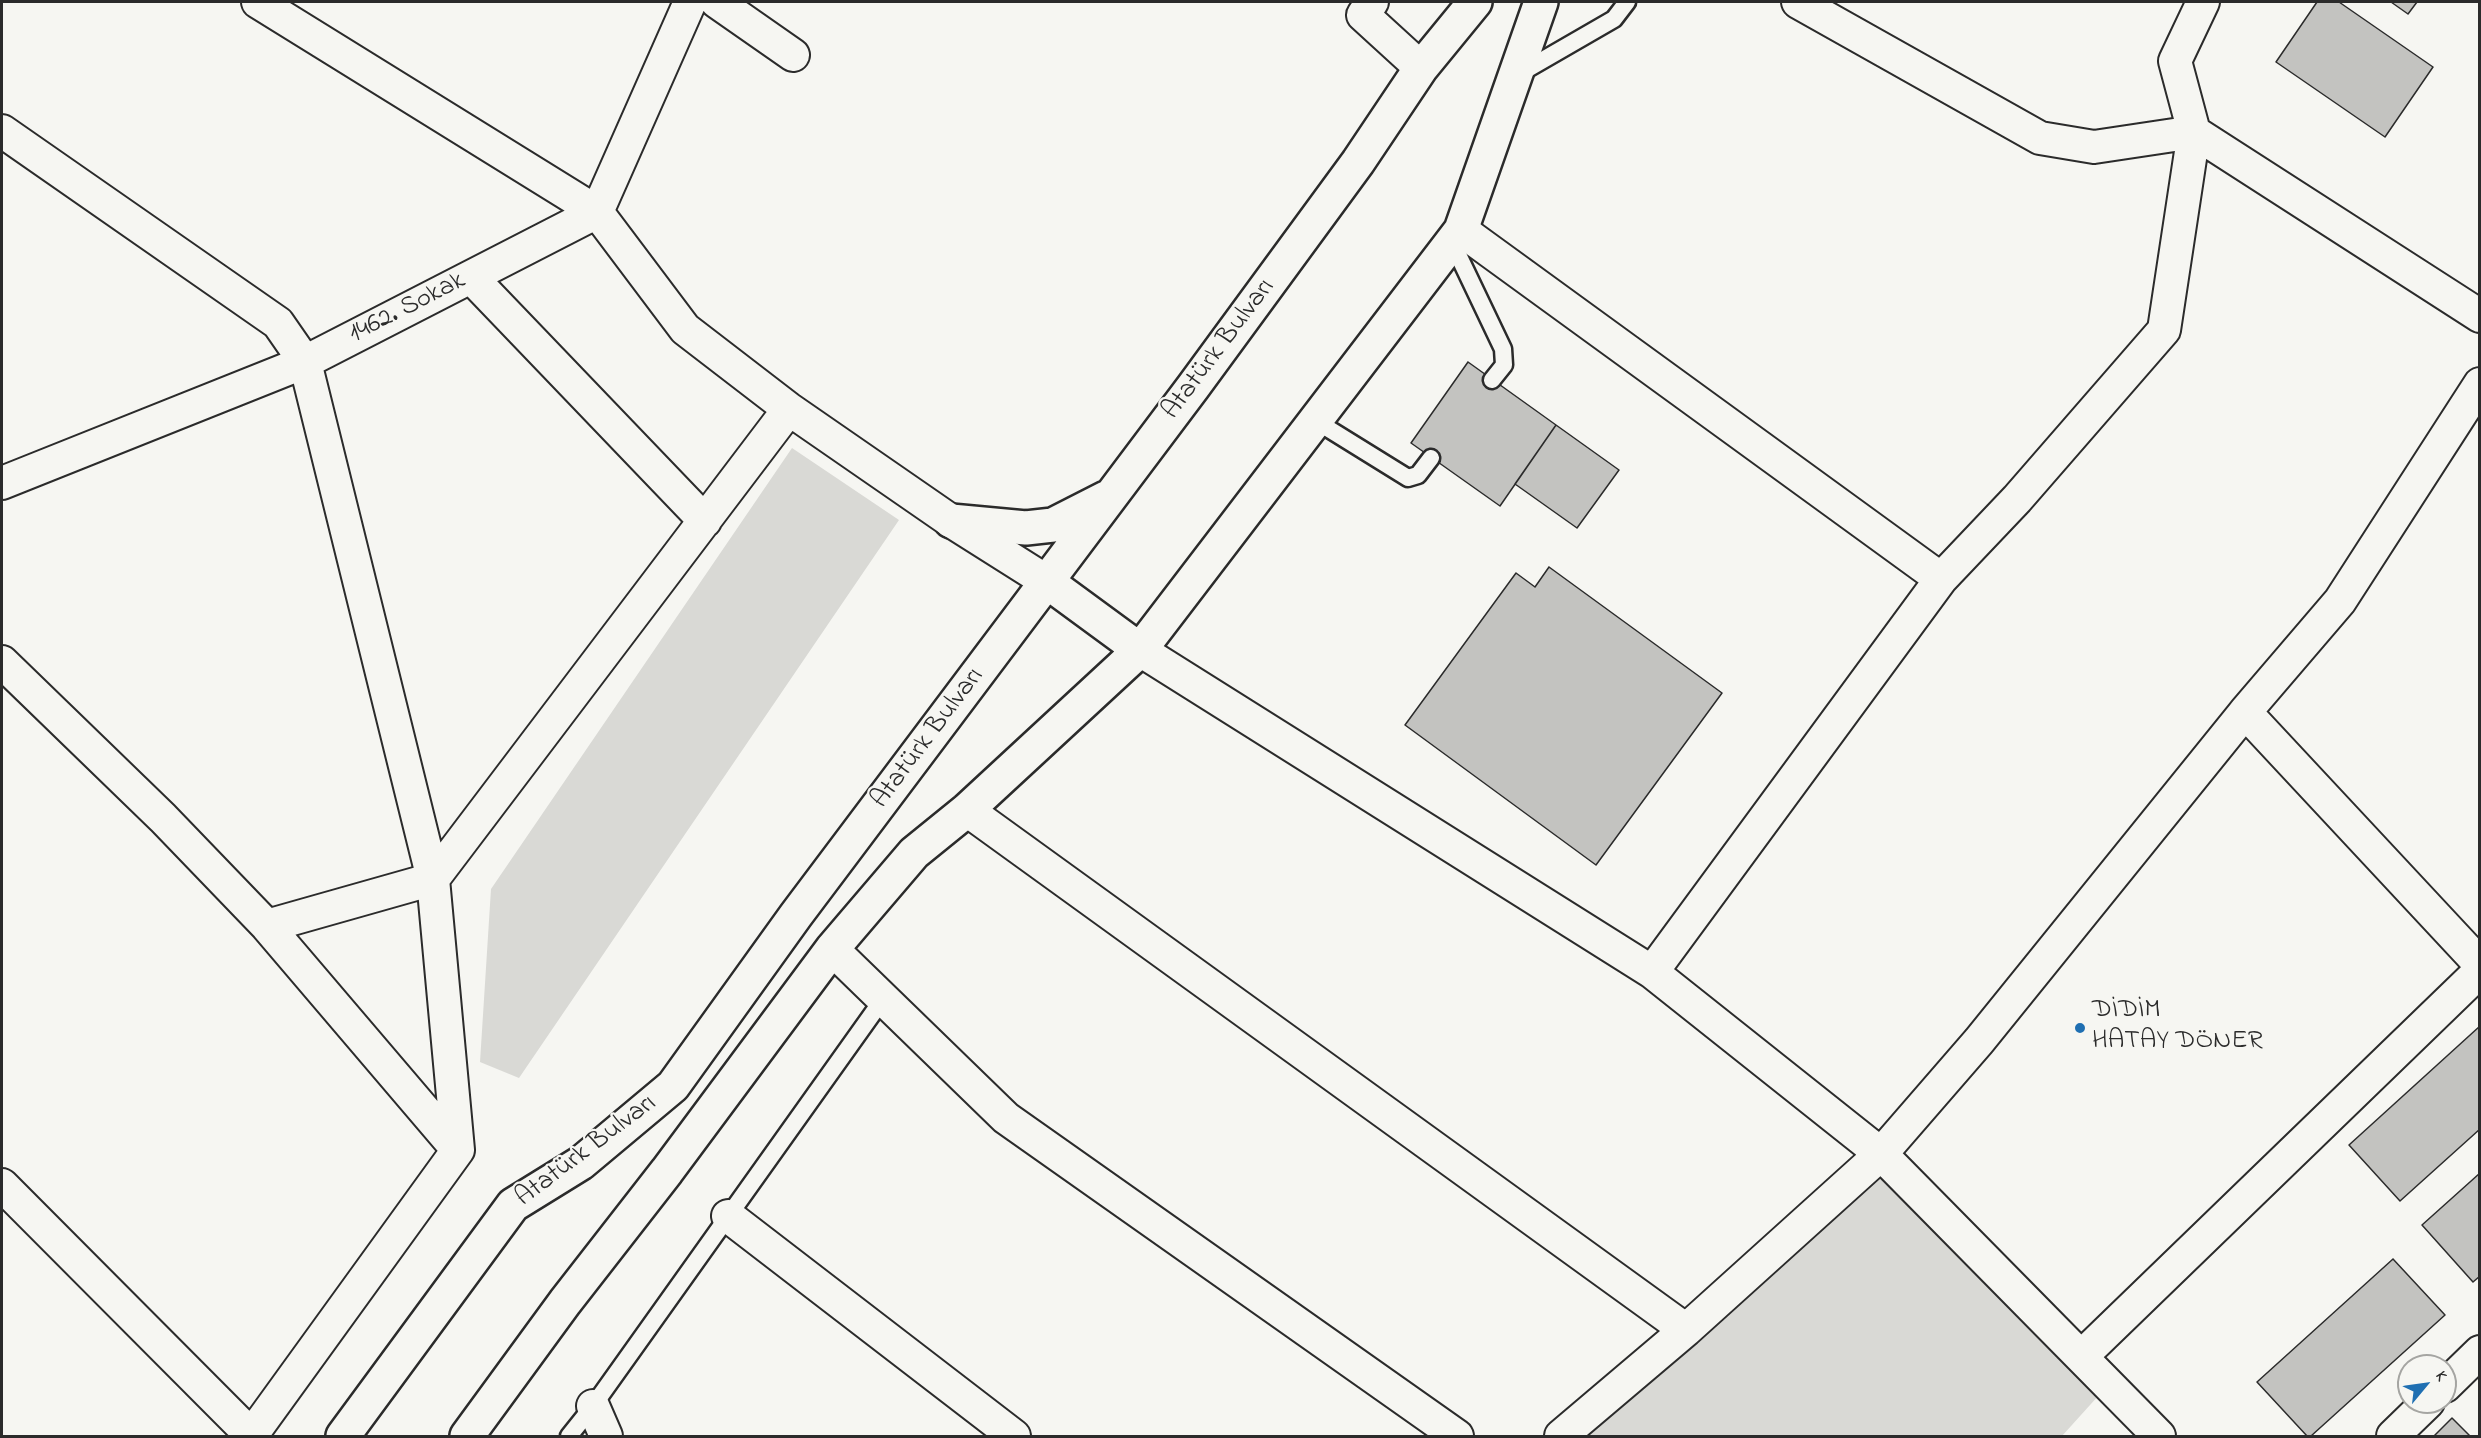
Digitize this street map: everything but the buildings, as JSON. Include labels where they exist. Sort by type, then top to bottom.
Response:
[{"type":"main road","name":"Atatürk Bulvarı","points":[[343,1437],[513,1205],[581,1163],[673,1086],[796,915],[1113,495],[1358,162],[1421,68],[1475,2]]},
{"type":"main road","name":"Atatürk Bulvarı","points":[[466,1437],[565,1302],[667,1171],[832,949],[914,853],[967,810],[1140,650],[1456,236],[1541,2]]},
{"type":"main road","points":[[951,521],[1026,528],[1053,525],[1113,495]]},
{"type":"main road","points":[[1046,581],[1140,650]]},
{"type":"street","points":[[258,2],[597,212],[685,329],[789,409],[951,521],[1046,581]]},
{"type":"street","points":[[597,212],[690,2]]},
{"type":"street","points":[[717,2],[793,55]]},
{"type":"street","points":[[1372,2],[1363,15],[1421,68]]},
{"type":"street","points":[[1798,2],[2040,138],[2094,147],[2194,132],[2480,316]]},
{"type":"street","points":[[1652,972],[1941,579],[2017,499],[2164,330],[2194,132],[2175,61],[2203,2]]},
{"type":"street","points":[[2,131],[278,323],[305,362],[433,879],[458,1150],[252,1436],[2,1185]]},
{"type":"street","name":"1462. Sokak","points":[[2,483],[305,362],[597,212]]},
{"type":"street","points":[[1456,236],[1941,579]]},
{"type":"street","points":[[471,277],[705,521]]},
{"type":"street","points":[[1561,1437],[1686,1330],[1881,1154],[1979,1041],[2245,712],[2340,601],[2480,384]]},
{"type":"street","points":[[267,926],[433,879],[789,409]]},
{"type":"street","points":[[1140,650],[1652,972],[1881,1154],[2082,1356],[2159,1437]]},
{"type":"street","points":[[2,662],[155,810],[267,926],[458,1150]]},
{"type":"street","points":[[2245,712],[2480,964]]},
{"type":"street","points":[[967,810],[1686,1330]]},
{"type":"street","points":[[832,949],[1006,1118],[1457,1437]]},
{"type":"street","points":[[2082,1356],[2480,971]]},
{"type":"street","points":[[728,1216],[1014,1437]]},
{"type":"street","points":[[2457,1374],[2480,1352]]},
{"type":"street","points":[[593,1406],[606,1437]]},
{"type":"street","points":[[2393,1437],[2416,1414]]},
{"type":"lane","points":[[1514,77],[1614,19],[1627,2]]},
{"type":"lane","points":[[1456,236],[1503,349],[1504,364],[1492,380]]},
{"type":"lane","points":[[1316,421],[1408,478],[1418,475],[1431,458]]},
{"type":"lane","points":[[569,1437],[883,999]]},
{"type":"shaded area","points":[[792,448],[899,520],[519,1078],[480,1062],[491,889]]},
{"type":"shaded area","points":[[1881,1154],[2109,1384],[2062,1436],[1589,1436]]},
{"type":"place","name":"DİDİM HATAY DÖNER","points":[[2080,1028]]}]
